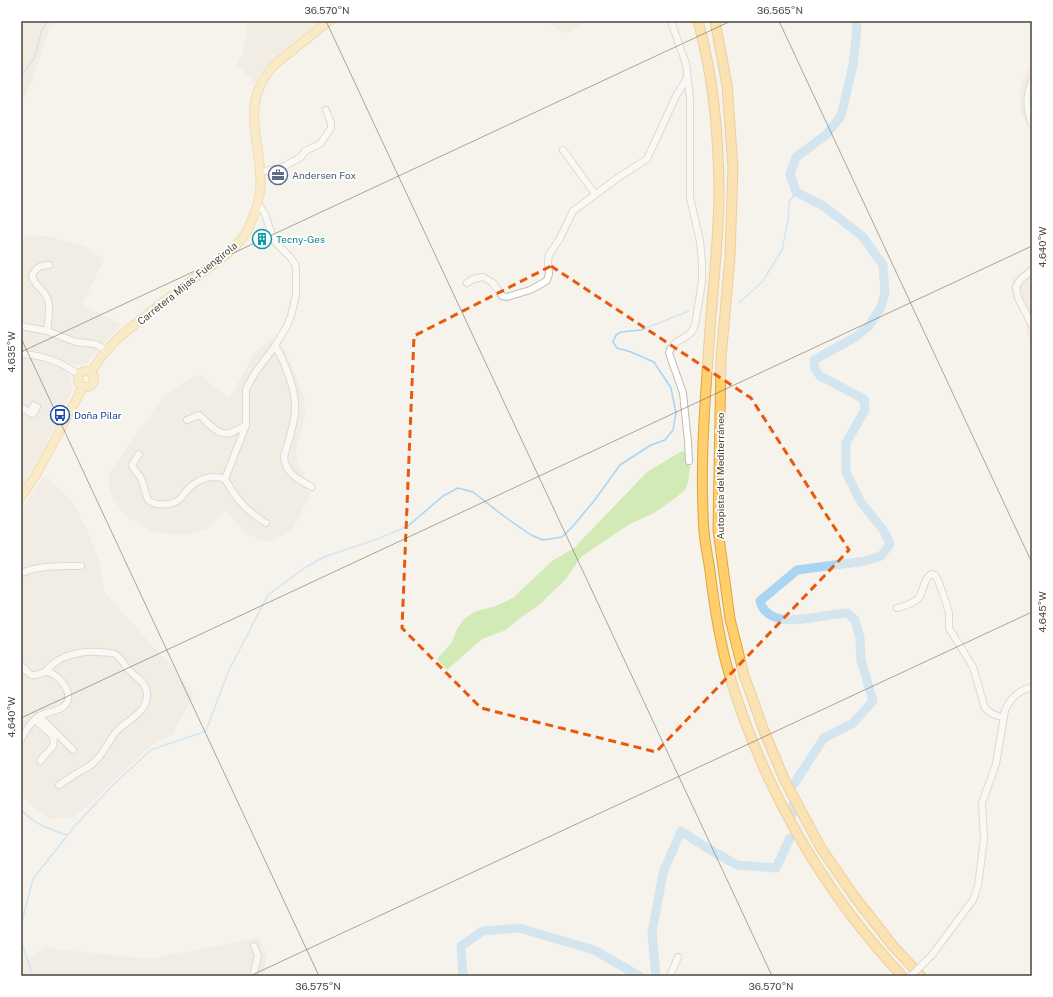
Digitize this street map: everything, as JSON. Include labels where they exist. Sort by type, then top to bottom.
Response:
[{"type":"highway","name":"Autopista del Mediterráneo","points":[[698,21],[709,68],[718,155],[719,197],[716,259],[702,453],[704,531],[715,612],[728,670],[752,741],[778,800],[807,851],[839,900],[902,976]]},
{"type":"highway","name":"Autopista del Mediterráneo","points":[[715,21],[727,85],[733,167],[730,257],[721,358],[718,530],[730,619],[744,675],[764,731],[785,781],[821,848],[854,896],[893,946],[921,976]]},
{"type":"main road","name":"Carretera Mijas-Fuengirola","points":[[91,372],[107,350],[128,330],[235,246],[248,228],[260,192],[254,126],[254,104],[261,82],[266,73],[274,65],[329,21]]},
{"type":"main road","points":[[83,372],[91,372],[94,376],[94,382],[89,387],[83,387],[78,381],[79,375],[83,372]]},
{"type":"main road","points":[[21,496],[36,474],[83,387]]},
{"type":"street","points":[[671,21],[686,64],[690,99],[690,198],[700,241],[702,264],[702,282],[693,331],[688,336],[674,344],[670,348],[669,353],[683,392],[689,462]]},
{"type":"street","points":[[467,283],[473,279],[483,277],[493,283],[502,296],[507,297],[540,286],[547,280],[549,274],[549,255],[573,211],[595,194],[647,160],[676,96],[687,78]]},
{"type":"street","points":[[1032,81],[1028,96],[1029,117],[1032,124]]},
{"type":"street","points":[[259,172],[281,168],[301,157],[305,151],[320,144],[330,128],[331,123],[326,110]]},
{"type":"street","points":[[563,150],[595,194]]},
{"type":"street","points":[[225,479],[246,424],[246,389],[264,360],[275,346],[291,316],[296,294],[296,269],[291,258],[274,241],[265,214],[257,204]]},
{"type":"street","points":[[47,331],[49,305],[46,295],[34,282],[32,276],[34,270],[39,267],[44,265],[49,266]]},
{"type":"street","points":[[1032,270],[1020,280],[1016,287],[1018,298],[1030,319],[1032,326]]},
{"type":"street","points":[[21,326],[47,331],[76,342],[95,344],[107,350]]},
{"type":"street","points":[[275,346],[285,363],[295,403],[295,411],[284,457],[284,463],[287,469],[296,478],[312,487]]},
{"type":"street","points":[[21,354],[50,359],[71,368],[79,375]]},
{"type":"street","points":[[21,407],[30,412]]},
{"type":"street","points":[[187,420],[199,415],[216,430],[225,434],[235,432],[246,424]]},
{"type":"street","points":[[138,454],[132,466],[141,478],[148,500],[154,504],[176,501],[180,499],[192,485],[205,478],[215,476],[225,479],[232,492],[245,508],[266,523]]},
{"type":"street","points":[[21,573],[39,567],[81,566]]},
{"type":"street","points":[[897,608],[906,606],[919,598],[927,577],[932,574],[935,575],[946,600],[949,613],[949,628],[973,667],[985,708],[996,716],[1004,717]]},
{"type":"street","points":[[45,672],[50,665],[72,654],[91,652],[115,654],[127,669],[143,682],[147,693],[146,704],[143,709],[118,730],[97,760],[92,765],[59,785]]},
{"type":"street","points":[[21,664],[31,674],[34,675],[45,672],[51,674],[62,682],[68,692],[68,700],[65,706],[37,718],[21,739]]},
{"type":"street","points":[[911,976],[932,956],[973,900],[978,886],[984,839],[982,803],[996,764],[1004,717],[1008,703],[1012,698],[1021,691],[1032,687]]},
{"type":"street","points":[[37,718],[73,750]]},
{"type":"street","points":[[37,718],[54,739],[53,746],[40,760]]},
{"type":"street","points":[[253,976],[258,956],[254,946]]},
{"type":"street","points":[[670,976],[678,957]]},
{"type":"highlighted area","points":[[551,266],[751,398],[849,550],[656,752],[481,708],[402,628],[414,336]]},
{"type":"shaded area","points":[[21,21],[55,21],[48,32],[32,81],[24,98],[21,99]]},
{"type":"shaded area","points":[[246,21],[319,21],[270,61],[260,73],[255,83],[237,65],[243,52],[246,38]]},
{"type":"shaded area","points":[[547,21],[586,21],[569,32],[562,33]]},
{"type":"shaded area","points":[[1032,64],[1032,133],[1021,112],[1020,93],[1023,77]]},
{"type":"shaded area","points":[[21,235],[47,236],[85,246],[104,260],[82,305],[121,324],[89,362],[76,365],[44,353],[21,350]]},
{"type":"shaded area","points":[[1032,263],[1032,351],[1024,318],[1012,296],[1011,287],[1013,279]]},
{"type":"shaded area","points":[[272,338],[285,350],[304,397],[305,416],[296,451],[297,462],[304,473],[310,495],[292,530],[269,542],[247,535],[225,510],[207,529],[186,535],[151,532],[124,515],[109,491],[109,474],[165,394],[199,374],[229,399],[254,354]]},
{"type":"shaded area","points":[[21,358],[41,361],[63,369],[69,375],[72,391],[39,457],[21,487]]},
{"type":"shaded area","points":[[44,476],[72,500],[99,560],[104,592],[169,664],[194,695],[172,735],[152,745],[75,817],[49,819],[21,797],[21,508]]},
{"type":"shaded area","points":[[259,938],[267,956],[262,976],[21,976],[21,962],[46,948],[148,959]]},
{"type":"green space","points":[[682,451],[687,453],[691,459],[688,483],[685,490],[678,496],[654,513],[628,525],[581,557],[566,579],[539,605],[506,630],[482,639],[447,670],[437,659],[452,642],[457,629],[464,619],[474,612],[496,606],[513,598],[552,561],[574,548],[647,472]]},
{"type":"waterway","points":[[21,76],[35,57],[42,29],[49,21]]},
{"type":"waterway","points":[[794,784],[824,738],[853,723],[873,701],[861,660],[860,638],[855,620],[847,613],[784,620],[769,614],[764,609],[760,601],[797,570],[865,561],[881,556],[890,544],[884,531],[860,501],[846,472],[846,443],[865,410],[864,399],[820,376],[815,369],[814,360],[854,338],[869,326],[881,307],[885,293],[883,265],[862,236],[825,207],[796,192],[790,174],[796,157],[826,135],[841,116],[853,65],[857,28],[856,21]]},
{"type":"waterway","points":[[739,303],[763,281],[782,250],[788,220],[789,202],[796,192]]},
{"type":"waterway","points":[[21,925],[33,879],[73,828],[114,784],[151,750],[206,731],[228,672],[268,595],[306,567],[324,557],[375,540],[408,526],[443,496],[458,488],[473,492],[531,535],[543,540],[562,537],[594,501],[620,465],[651,445],[665,440],[673,430],[676,413],[671,388],[654,362],[631,352],[617,348],[613,342],[616,335],[621,332],[641,330],[689,311]]},
{"type":"waterway","points":[[792,815],[793,805]]},
{"type":"waterway","points":[[21,809],[36,822],[67,835]]},
{"type":"waterway","points":[[656,976],[652,933],[663,873],[681,831],[737,865],[776,868],[790,838]]},
{"type":"waterway","points":[[463,976],[461,946],[483,931],[519,928],[594,950],[639,976]]},
{"type":"waterway","points":[[21,941],[33,976]]},
{"type":"place","name":"Andersen Fox","points":[[278,175]]},
{"type":"place","name":"Tecny-Ges","points":[[262,239]]},
{"type":"place","name":"Doña Pilar","points":[[60,415]]}]
